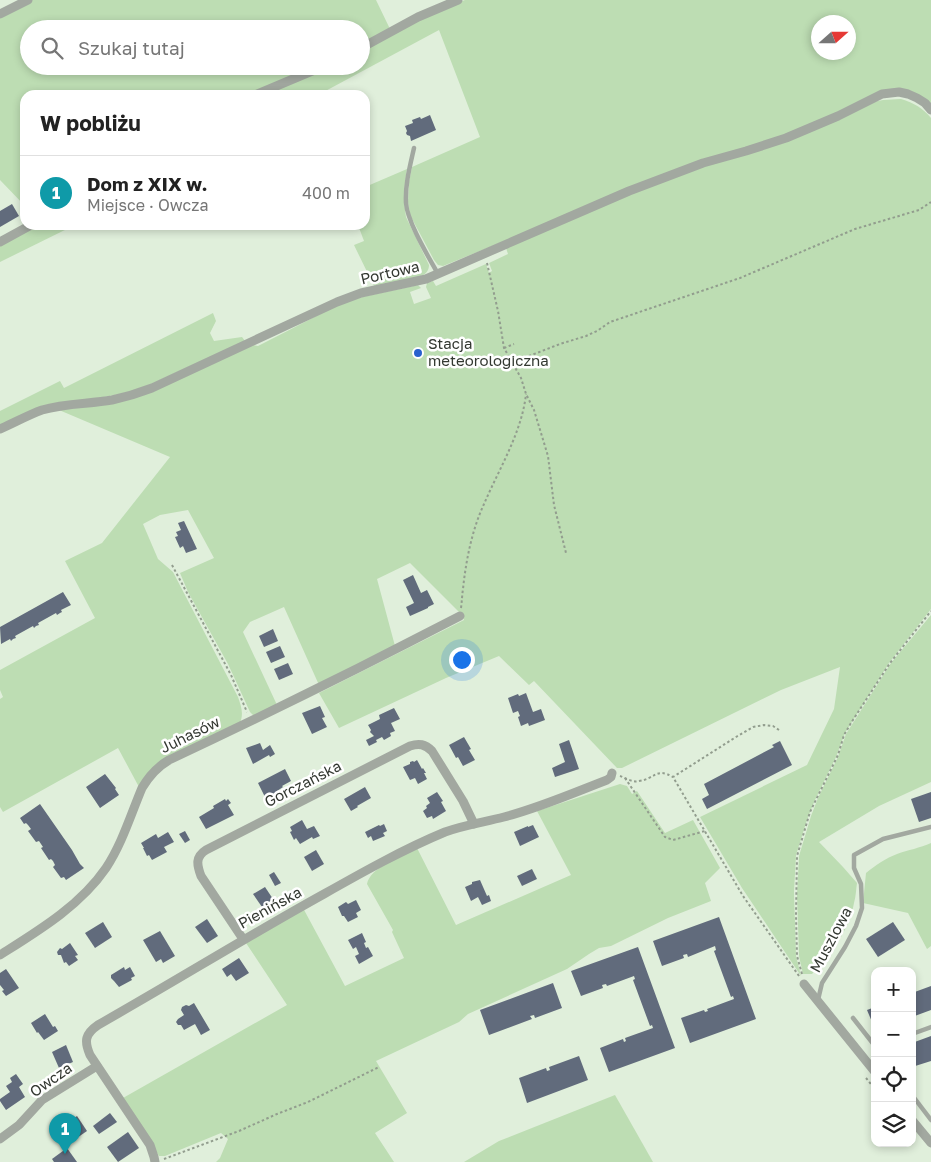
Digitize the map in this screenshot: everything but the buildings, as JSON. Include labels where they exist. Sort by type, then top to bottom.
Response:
[{"type":"street","points":[[0,14],[28,0]]},
{"type":"street","points":[[370,43],[418,17],[458,0]]},
{"type":"street","points":[[267,90],[303,75]]},
{"type":"street","name":"Portowa","points":[[0,430],[43,410],[112,400],[135,394],[161,384],[336,302],[361,293],[413,282],[438,274],[594,205],[675,172],[786,138],[838,116],[882,94],[899,92],[908,94],[925,103],[931,110]]},
{"type":"street","points":[[0,242],[22,230]]},
{"type":"street","name":"Juhasów","points":[[0,954],[27,938],[70,907],[95,882],[106,868],[116,850],[142,788],[160,765],[372,662],[460,616]]},
{"type":"street","name":"Gorczańska","points":[[243,939],[201,876],[198,869],[199,856],[206,850],[357,772],[415,744],[426,745],[432,751],[463,801],[474,824]]},
{"type":"street","name":"Pienińska","points":[[155,1162],[150,1146],[90,1056],[86,1038],[92,1029],[243,939],[358,875],[420,844],[446,832],[537,807],[608,780],[612,773]]},
{"type":"street","points":[[804,984],[871,1067]]},
{"type":"street","name":"Owcza","points":[[0,1139],[19,1125],[42,1100],[97,1066]]},
{"type":"street","points":[[916,1125],[931,1143]]},
{"type":"lane","points":[[414,148],[407,182],[406,203],[408,216],[438,274]]},
{"type":"lane","name":"Muszlowa","points":[[818,1000],[822,983],[845,947],[856,926],[862,908],[860,884],[854,868],[854,855],[883,839],[931,827]]},
{"type":"lane","points":[[853,1018],[871,1041]]},
{"type":"lane","points":[[916,1033],[931,1027]]},
{"type":"lane","points":[[916,1100],[931,1120]]},
{"type":"path","points":[[509,359],[529,356],[586,336],[598,331],[610,322],[740,278],[855,229],[919,210],[931,202]]},
{"type":"path","points":[[484,254],[498,310],[504,348],[521,378],[534,410],[548,456],[554,504],[566,553]]},
{"type":"path","points":[[504,348],[514,344]]},
{"type":"path","points":[[460,616],[471,540],[483,505],[506,458],[523,415],[526,394]]},
{"type":"path","points":[[172,565],[231,675],[251,722]]},
{"type":"path","points":[[804,984],[798,956],[797,856],[810,812],[834,763],[844,735],[890,663],[931,612]]},
{"type":"path","points":[[673,777],[753,727],[773,726],[779,730]]},
{"type":"path","points":[[612,773],[635,782],[660,772],[673,777],[743,896],[804,984]]},
{"type":"path","points":[[624,778],[665,838],[673,840],[705,831]]},
{"type":"path","points":[[164,1158],[239,1131],[308,1102],[379,1067]]},
{"type":"green space","points":[[32,0],[376,0],[390,29],[370,40],[370,20],[20,20],[20,75],[295,75],[260,90],[20,90],[20,201],[0,180],[0,17]]},
{"type":"green space","points":[[465,0],[931,0],[931,107],[899,90],[443,266],[438,265],[434,260],[410,215],[408,202],[412,167],[480,137],[439,30],[370,67],[370,46],[435,11]]},
{"type":"green space","points":[[311,75],[355,75],[327,90],[276,90]]},
{"type":"green space","points":[[901,99],[918,106],[931,118],[931,609],[889,663],[845,733],[807,820],[796,855],[794,892],[796,956],[801,976],[742,888],[700,817],[807,765],[834,709],[840,667],[781,690],[622,768],[617,768],[534,681],[529,685],[499,656],[446,678],[339,728],[319,693],[464,620],[461,613],[410,563],[377,579],[395,646],[319,685],[284,607],[250,622],[243,632],[277,705],[253,715],[228,664],[188,592],[180,573],[214,558],[188,510],[160,515],[143,524],[158,559],[173,572],[238,697],[242,713],[240,723],[167,757],[139,787],[118,748],[3,812],[0,807],[0,699],[3,697],[0,690],[0,670],[95,618],[65,561],[102,543],[170,457],[59,410],[111,404],[253,345],[258,346],[338,305],[362,297],[418,285],[421,288],[410,292],[414,304],[431,298],[426,287],[427,283],[433,281],[436,286],[486,264],[489,273],[492,271],[489,263],[508,254],[506,248],[673,176],[868,103]]},
{"type":"green space","points":[[407,169],[404,203],[406,217],[429,265],[428,271],[423,275],[399,282],[374,286],[354,245],[364,241],[360,230],[370,230],[370,185]]},
{"type":"green space","points":[[27,230],[65,230],[0,262],[0,246]]},
{"type":"green space","points":[[213,313],[216,321],[210,333],[214,341],[242,337],[245,341],[133,391],[91,399],[0,427],[0,411],[60,381],[64,388]]},
{"type":"green space","points":[[931,615],[931,782],[879,806],[819,842],[857,883],[856,893],[852,913],[844,932],[812,974],[803,974],[799,956],[797,895],[799,856],[811,816],[838,757],[846,734],[891,663]]},
{"type":"green space","points":[[620,784],[627,786],[632,794],[637,791],[665,833],[693,820],[720,868],[705,883],[711,901],[668,918],[611,946],[599,948],[567,969],[468,1014],[459,1022],[376,1061],[407,1113],[375,1133],[394,1162],[216,1162],[220,1158],[228,1139],[221,1133],[165,1156],[159,1156],[123,1098],[287,1005],[246,943],[303,908],[345,986],[404,958],[392,932],[393,930],[367,884],[369,878],[380,867],[417,848],[456,925],[571,875],[537,811]]},
{"type":"green space","points":[[931,843],[931,946],[927,949],[908,913],[863,903],[866,873],[893,856]]},
{"type":"green space","points":[[615,1095],[653,1162],[464,1162],[499,1141]]},
{"type":"place","name":"Stacja meteorologiczna","points":[[418,353]]},
{"type":"place","name":"Dom z XIX w.","points":[[65,1154]]}]
